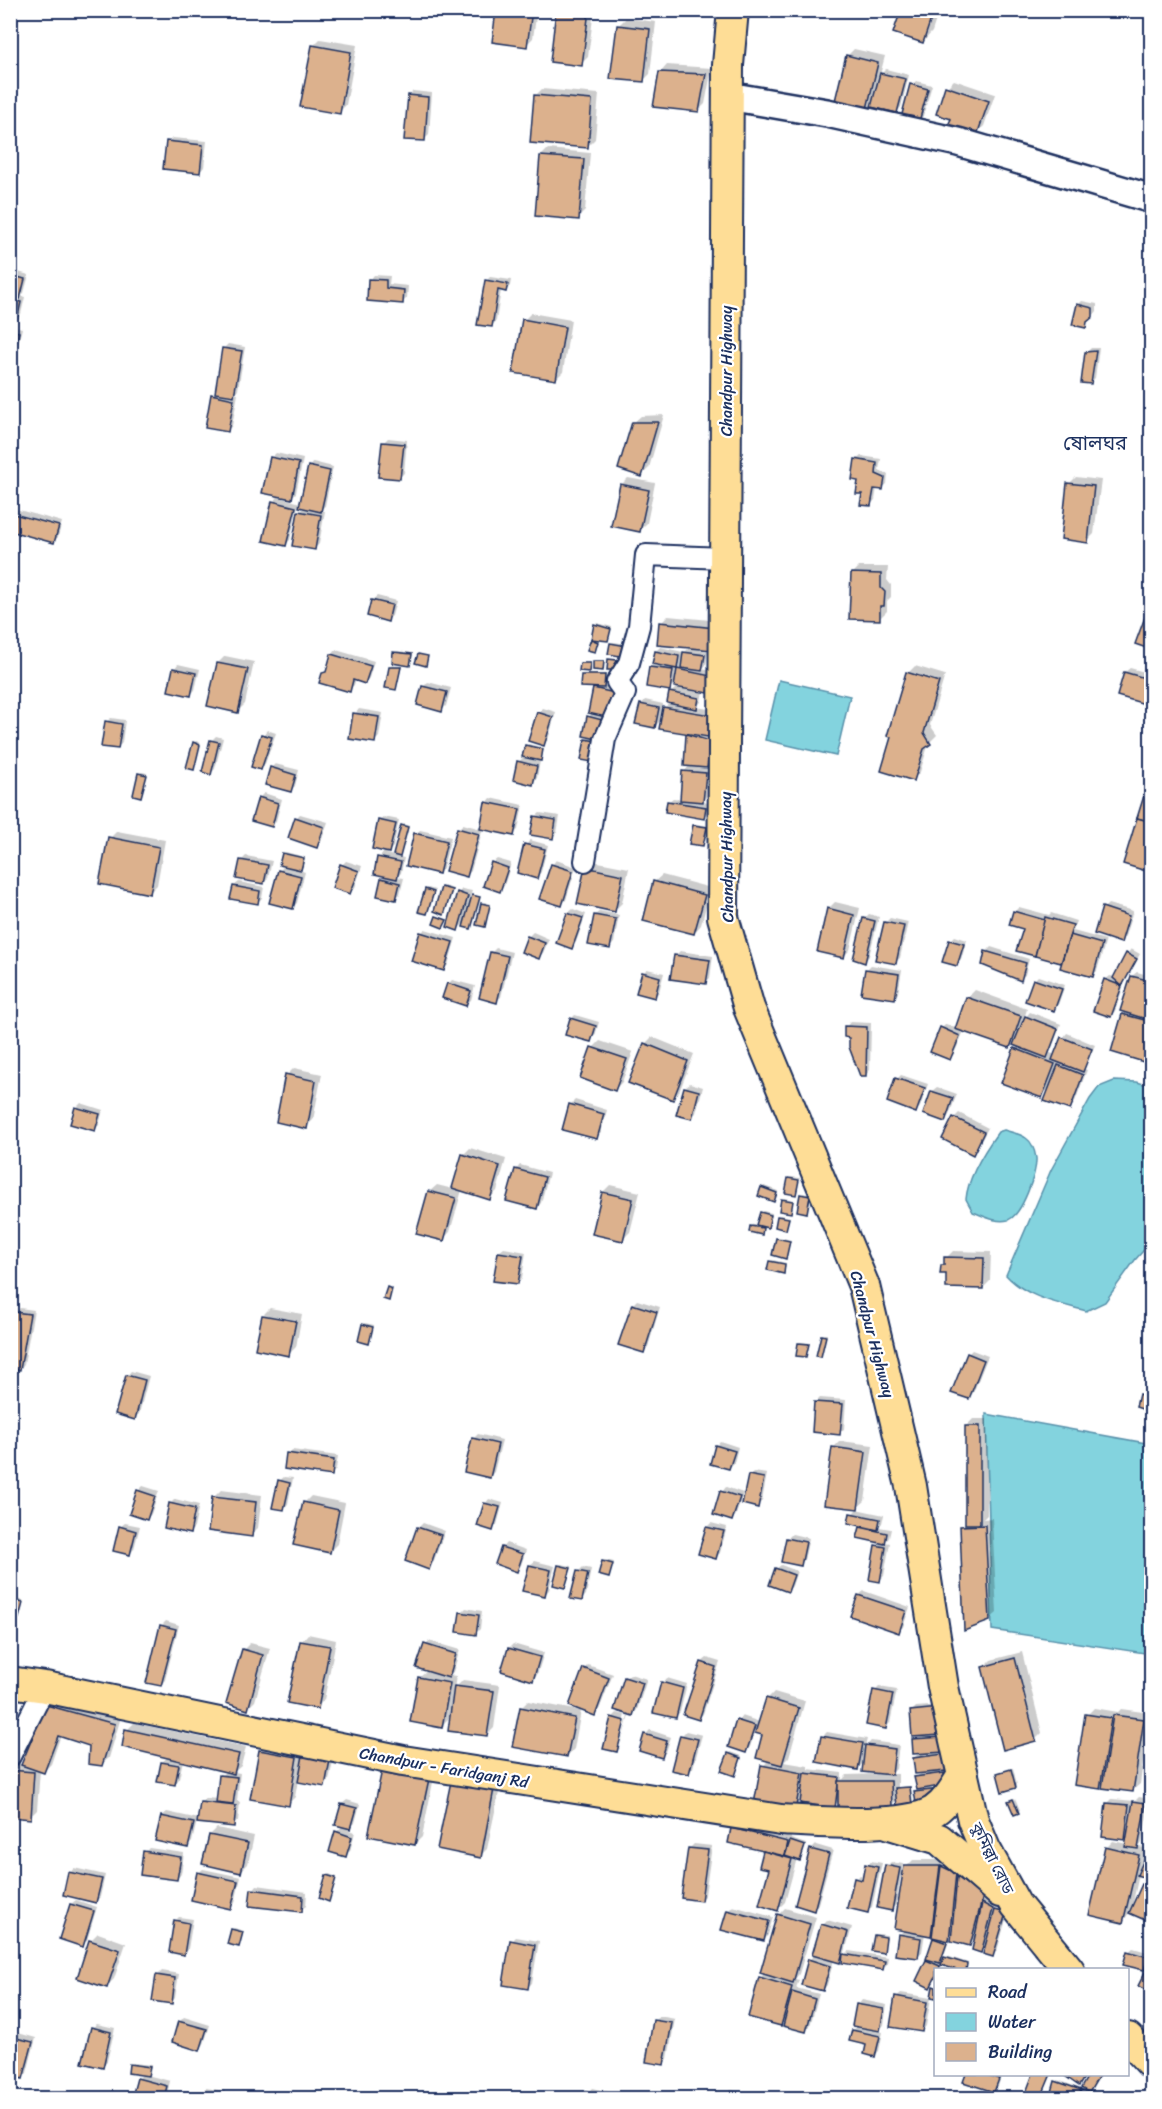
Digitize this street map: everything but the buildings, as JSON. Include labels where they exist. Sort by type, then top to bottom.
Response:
[{"type":"main road","name":"Chandpur Highway","points":[[733,10],[728,65],[723,917],[749,1008],[864,1286],[911,1486],[943,1687],[963,1775]]},
{"type":"main road","name":"Chandpur - Faridganj Rd","points":[[10,1682],[45,1687],[403,1761],[781,1821],[827,1823],[913,1820],[934,1810],[952,1794],[963,1775]]},
{"type":"main road","name":"কুমিল্লা রোড","points":[[963,1775],[973,1820],[985,1849],[1016,1905]]},
{"type":"main road","points":[[881,1821],[939,1839],[1016,1905],[1067,1968]]},
{"type":"main road","points":[[1129,2039],[1152,2064]]},
{"type":"street","points":[[728,96],[827,113],[958,142],[1152,199]]},
{"type":"street","points":[[585,861],[605,740],[625,693],[617,682],[629,663],[639,626],[646,555],[725,558]]},
{"type":"street","points":[[10,1756],[45,1687]]},
{"type":"water","points":[[779,680],[850,696],[836,756],[765,740]]},
{"type":"water","points":[[1114,1081],[1137,1082],[1151,1086],[1151,1242],[1105,1302],[1086,1311],[1033,1294],[1014,1283],[1006,1275],[1051,1170],[1090,1099],[1099,1087]]},
{"type":"water","points":[[1004,1130],[1021,1135],[1028,1140],[1035,1153],[1036,1164],[1028,1192],[1018,1210],[1008,1220],[999,1221],[973,1212],[966,1199],[970,1181],[978,1164],[998,1132]]},
{"type":"water","points":[[986,1414],[1151,1444],[1151,1654],[992,1630]]},
{"type":"district","name":"ষোলঘর","points":[[1095,443]]}]
